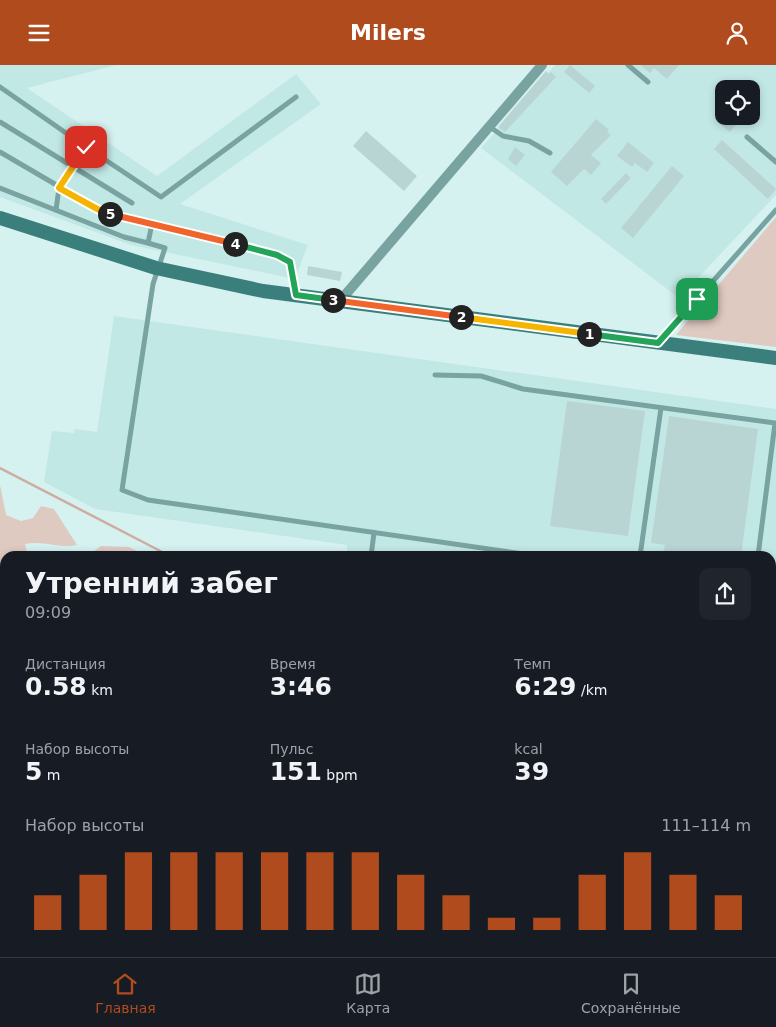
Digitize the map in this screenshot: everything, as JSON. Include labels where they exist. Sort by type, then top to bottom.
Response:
[{"type":"street","points":[[340,301],[490,127],[537,67]]},
{"type":"street","points":[[0,218],[156,268],[263,291],[776,358]]},
{"type":"lane","points":[[628,65],[648,82]]},
{"type":"lane","points":[[0,87],[161,197],[296,97]]},
{"type":"lane","points":[[0,122],[132,203]]},
{"type":"lane","points":[[490,127],[503,136],[529,141],[550,153]]},
{"type":"lane","points":[[747,137],[776,162]]},
{"type":"lane","points":[[56,210],[59,188],[72,165],[86,147]]},
{"type":"lane","points":[[0,152],[101,211],[277,255],[290,262],[296,295]]},
{"type":"lane","points":[[0,188],[124,237],[165,248],[156,268],[122,490],[148,500],[502,551]]},
{"type":"lane","points":[[658,343],[776,210]]},
{"type":"lane","points":[[148,243],[152,224]]},
{"type":"lane","points":[[435,375],[481,376],[523,389],[775,423],[759,551]]},
{"type":"lane","points":[[641,551],[661,408]]},
{"type":"lane","points":[[372,551],[374,533]]},
{"type":"shaded area","points":[[0,65],[116,65],[27,88],[157,176],[296,74],[321,104],[180,204],[308,245],[295,279],[131,245],[0,197]]},
{"type":"shaded area","points":[[555,65],[776,65],[776,195],[679,298],[481,148]]},
{"type":"shaded area","points":[[776,217],[776,347],[676,335]]},
{"type":"shaded area","points":[[114,316],[776,409],[776,551],[347,551],[347,545],[95,509],[44,482],[52,431],[74,433],[75,429],[97,432]]},
{"type":"shaded area","points":[[0,485],[6,515],[21,521],[33,518],[41,506],[54,509],[77,545],[64,546],[32,543],[25,544],[27,551],[0,551]]},
{"type":"shaded area","points":[[101,546],[129,547],[137,551],[94,551]]},
{"type":"building","points":[[570,65],[595,86],[589,93],[564,72]]},
{"type":"building","points":[[640,65],[679,65],[667,79],[654,68],[650,73]]},
{"type":"building","points":[[546,71],[549,74],[551,72],[556,77],[505,132],[498,127]]},
{"type":"building","points":[[596,119],[609,130],[607,132],[611,135],[591,155],[601,163],[591,175],[584,169],[567,186],[551,172]]},
{"type":"building","points":[[722,125],[736,125],[730,132]]},
{"type":"building","points":[[366,131],[417,176],[404,191],[353,146]]},
{"type":"building","points":[[722,140],[776,189],[768,199],[714,149]]},
{"type":"building","points":[[628,142],[654,163],[647,172],[635,163],[632,167],[617,156]]},
{"type":"building","points":[[515,147],[525,155],[516,166],[508,159]]},
{"type":"building","points":[[672,166],[684,176],[633,238],[621,228]]},
{"type":"building","points":[[626,173],[631,178],[606,204],[601,199]]},
{"type":"building","points":[[308,266],[342,272],[340,281],[307,275]]},
{"type":"building","points":[[567,401],[645,411],[628,536],[550,526]]},
{"type":"building","points":[[669,416],[758,429],[742,551],[664,551],[665,545],[651,543]]},
{"type":"waterway","points":[[0,468],[160,551]]},
{"type":"route","points":[[86,147],[72,165],[59,188],[101,211],[277,255],[290,262],[296,295],[658,343],[697,299]]}]
